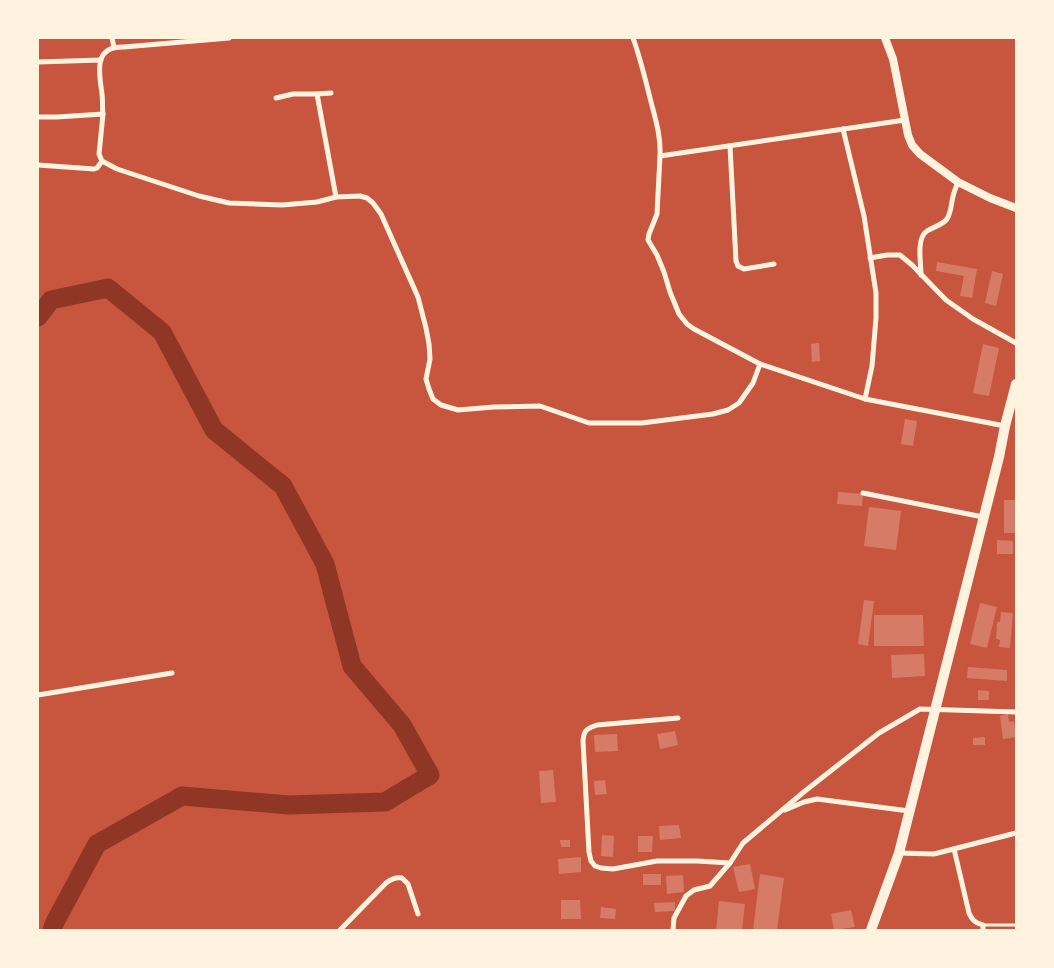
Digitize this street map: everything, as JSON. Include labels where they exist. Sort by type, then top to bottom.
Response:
[{"type":"highway","points":[[871,930],[899,853],[1016,384]]},
{"type":"street","points":[[112,38],[114,47]]},
{"type":"street","points":[[229,38],[124,48],[114,47],[104,54],[100,60],[99,74],[102,97],[99,154],[102,161],[117,169],[199,196],[229,203],[282,205],[317,202],[336,197],[360,196],[367,198],[381,214],[418,297],[429,344],[430,359],[426,379],[433,398],[441,405],[458,410],[540,406],[589,423],[642,423],[713,414],[728,410],[739,403],[753,383],[760,364]]},
{"type":"street","points":[[633,38],[657,121],[660,142],[657,214],[648,240],[660,263],[679,314],[687,324],[760,364],[865,399],[1005,426]]},
{"type":"street","points":[[885,38],[893,59],[908,135],[912,144],[920,154],[958,182],[990,198],[1016,208]]},
{"type":"street","points":[[38,62],[100,60]]},
{"type":"street","points":[[276,98],[293,94],[331,93]]},
{"type":"street","points":[[317,94],[336,197]]},
{"type":"street","points":[[38,117],[102,114]]},
{"type":"street","points":[[660,156],[905,120]]},
{"type":"street","points":[[843,129],[864,216],[876,293],[872,366],[865,399]]},
{"type":"street","points":[[730,146],[736,261],[738,266],[744,269],[774,264]]},
{"type":"street","points":[[38,166],[94,169],[98,168],[102,161]]},
{"type":"street","points":[[921,275],[920,243],[926,232],[943,224],[948,217],[958,182]]},
{"type":"street","points":[[870,258],[900,255],[946,300],[960,311],[1016,343]]},
{"type":"street","points":[[863,493],[984,517]]},
{"type":"street","points":[[38,695],[172,673]]},
{"type":"street","points":[[673,930],[674,918],[686,896],[694,890],[710,886],[730,863],[743,843],[879,732],[920,709],[1016,712]]},
{"type":"street","points":[[678,718],[597,725],[584,733],[586,819],[591,861],[600,868],[613,869],[657,861],[730,863]]},
{"type":"street","points":[[780,812],[817,799],[909,811]]},
{"type":"street","points":[[899,853],[934,854],[1016,833]]},
{"type":"street","points":[[954,849],[972,919],[983,928]]},
{"type":"street","points":[[340,930],[390,879],[398,877],[408,884],[418,914]]},
{"type":"lane","points":[[983,928],[1016,925]]},
{"type":"building","points":[[937,262],[977,269],[972,298],[960,296],[964,276],[936,271]]},
{"type":"building","points":[[992,271],[1003,274],[996,306],[985,303]]},
{"type":"building","points":[[819,343],[820,361],[812,362],[811,344]]},
{"type":"building","points":[[983,344],[999,348],[989,396],[973,393]]},
{"type":"building","points":[[905,419],[917,421],[913,446],[901,444]]},
{"type":"building","points":[[838,492],[863,494],[862,506],[837,504]]},
{"type":"building","points":[[1004,500],[1016,500],[1016,533],[1004,533]]},
{"type":"building","points":[[869,507],[901,511],[896,550],[864,546]]},
{"type":"building","points":[[997,540],[1013,541],[1013,554],[997,554]]},
{"type":"building","points":[[864,600],[874,601],[868,646],[858,644]]},
{"type":"building","points":[[980,603],[997,607],[987,648],[970,644]]},
{"type":"building","points":[[1001,612],[1013,613],[1010,648],[999,647],[1000,640],[996,639],[997,622],[1000,622]]},
{"type":"building","points":[[874,615],[923,615],[924,646],[874,646]]},
{"type":"building","points":[[924,654],[925,676],[892,678],[891,655]]},
{"type":"building","points":[[968,667],[1007,670],[1007,681],[967,678]]},
{"type":"building","points":[[978,690],[989,691],[989,700],[978,700]]},
{"type":"building","points":[[1008,714],[1009,722],[1014,721],[1016,737],[1003,739],[1000,716]]},
{"type":"building","points":[[675,731],[678,745],[660,749],[657,734]]},
{"type":"building","points":[[617,734],[618,751],[595,752],[594,735]]},
{"type":"building","points":[[985,737],[985,745],[973,745],[973,738]]},
{"type":"building","points":[[553,770],[556,802],[541,803],[539,771]]},
{"type":"building","points":[[605,780],[607,794],[595,795],[594,781]]},
{"type":"building","points":[[679,825],[681,838],[660,840],[659,826]]},
{"type":"building","points":[[602,835],[614,836],[613,857],[601,856]]},
{"type":"building","points":[[638,836],[653,836],[652,852],[638,852]]},
{"type":"building","points":[[560,840],[570,840],[570,847],[561,847]]},
{"type":"building","points":[[581,857],[581,872],[559,874],[558,859]]},
{"type":"building","points":[[750,864],[755,889],[739,892],[733,867]]},
{"type":"building","points":[[643,874],[661,874],[661,885],[643,885]]},
{"type":"building","points":[[760,874],[784,878],[777,930],[753,930]]},
{"type":"building","points":[[683,875],[684,892],[667,894],[666,876]]},
{"type":"building","points":[[561,900],[580,900],[581,919],[561,919]]},
{"type":"building","points":[[719,901],[745,904],[742,930],[716,930]]},
{"type":"building","points":[[675,902],[675,911],[655,912],[654,903]]},
{"type":"building","points":[[601,907],[616,909],[615,919],[600,918]]},
{"type":"building","points":[[851,910],[855,927],[834,930],[831,914]]},
{"type":"waterway","points":[[38,317],[51,300],[108,288],[162,332],[214,430],[283,486],[325,564],[352,666],[402,725],[430,775],[385,802],[289,805],[182,796],[97,844],[52,930]]}]
